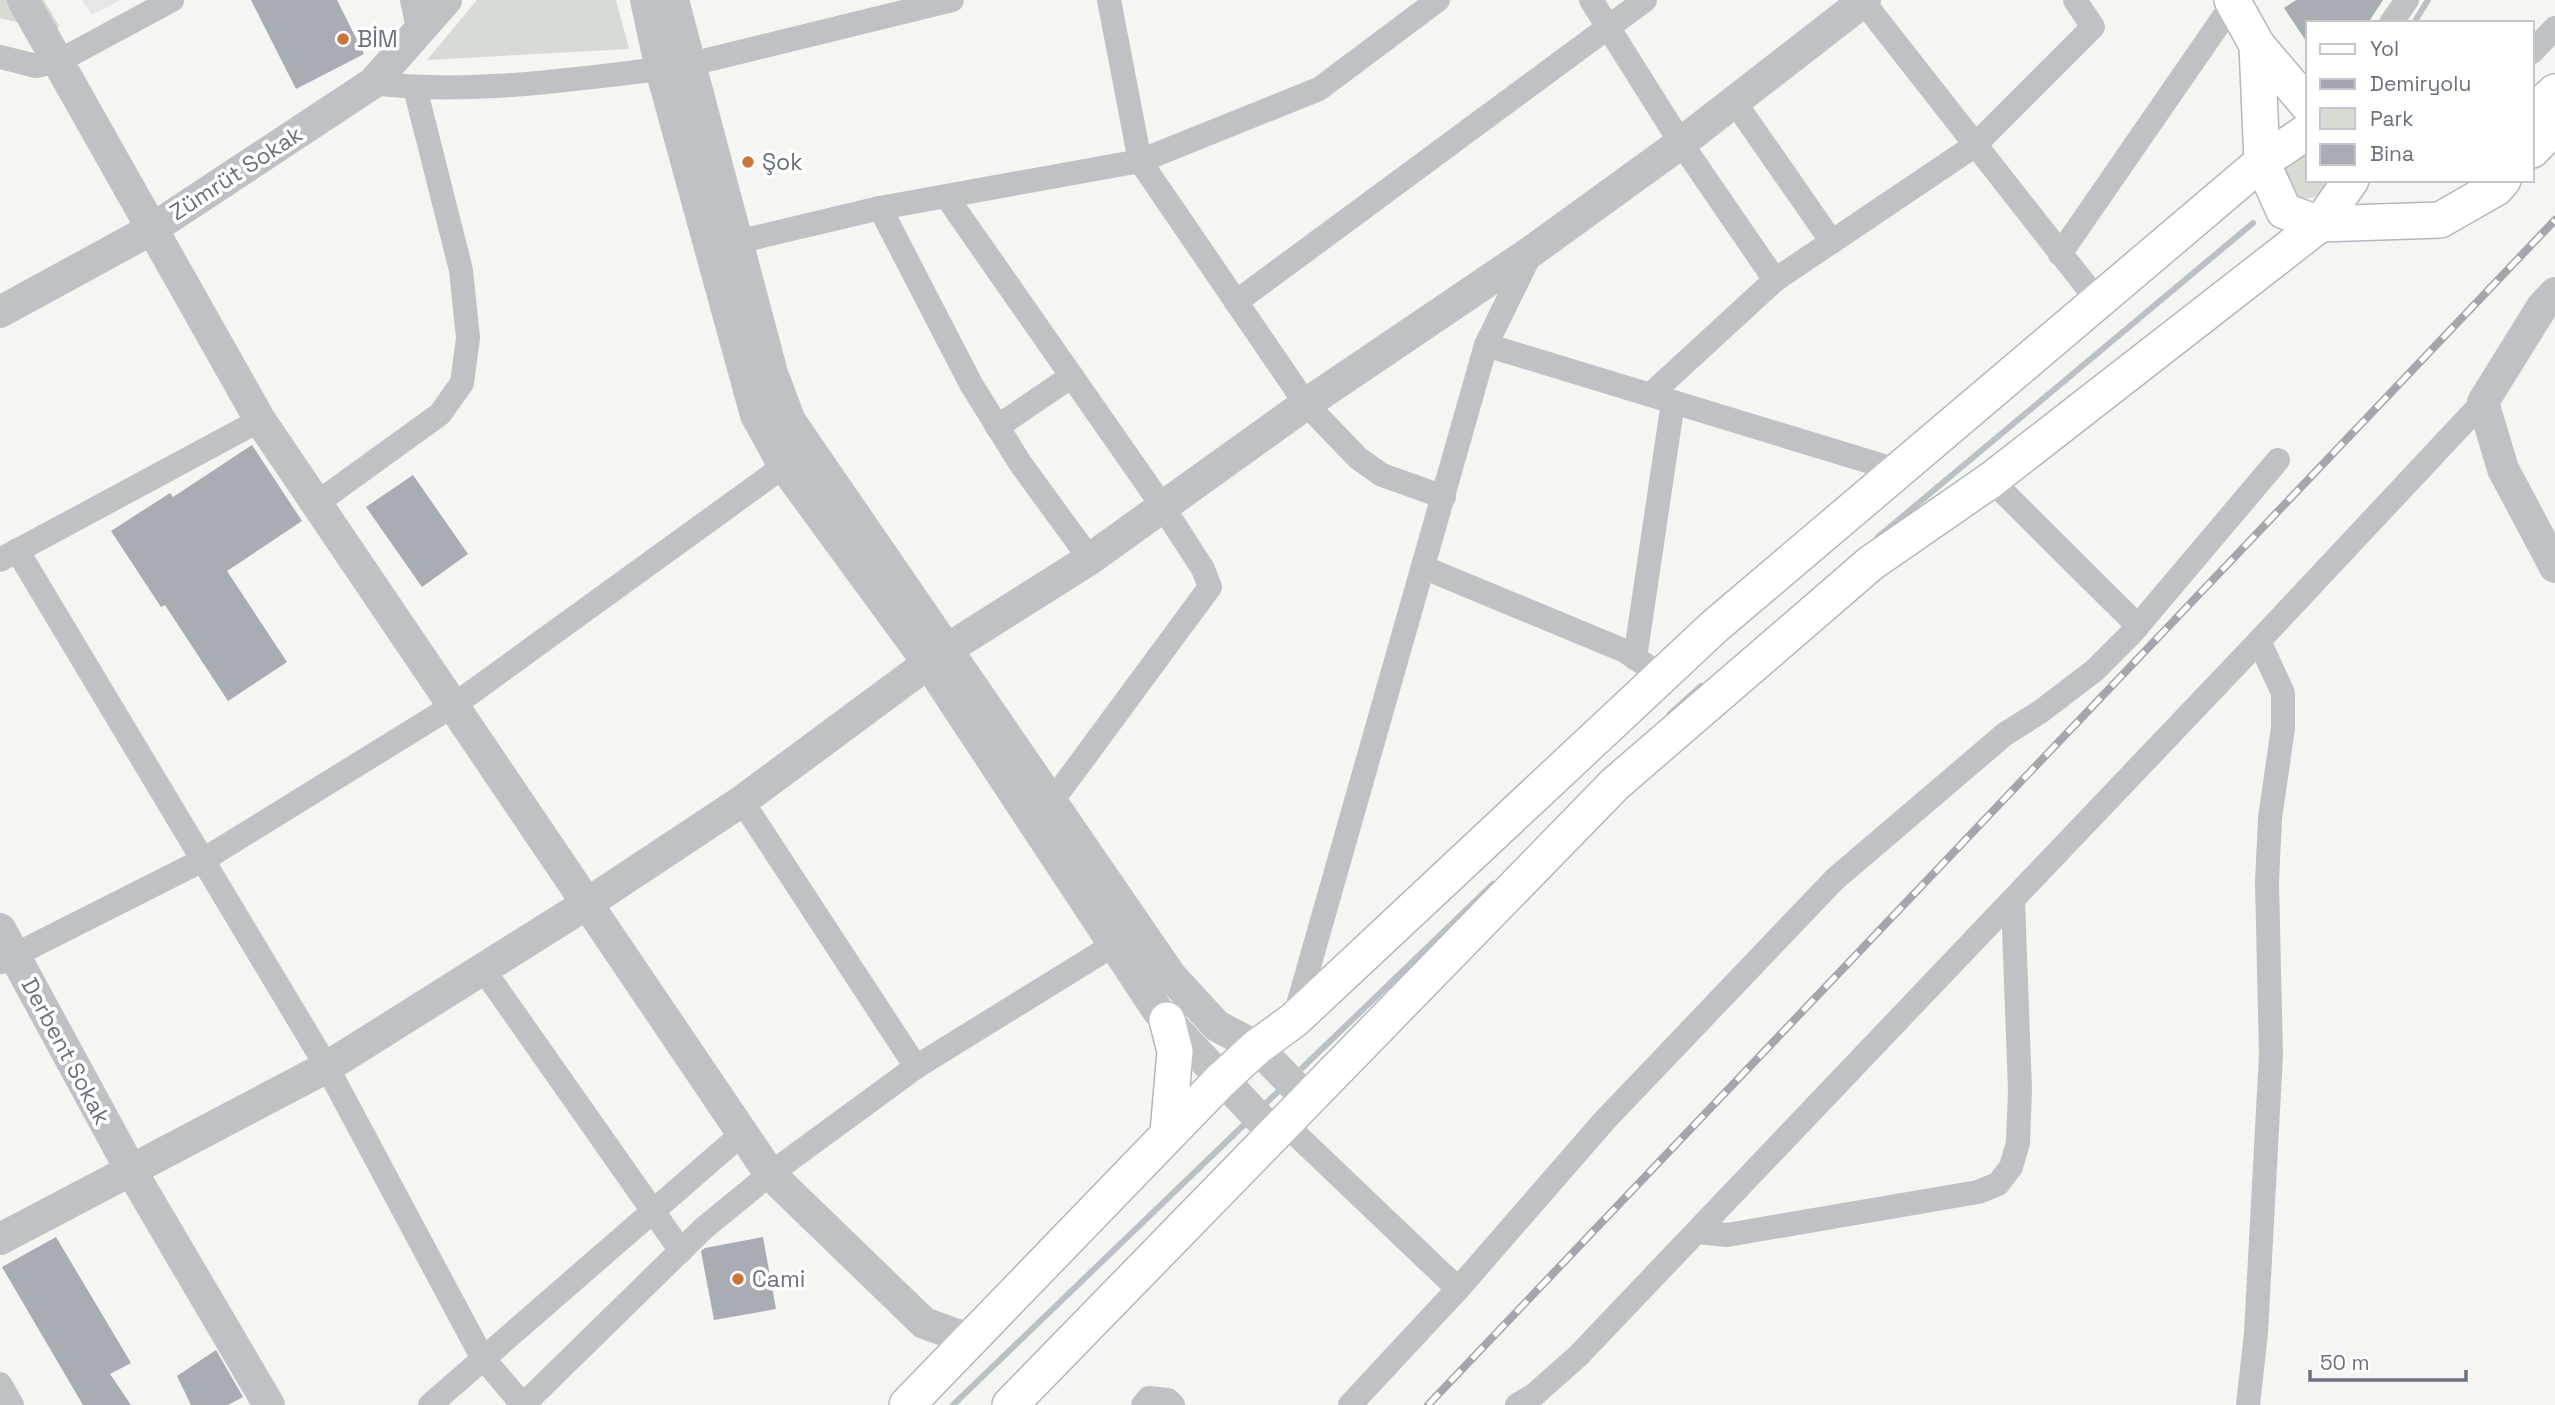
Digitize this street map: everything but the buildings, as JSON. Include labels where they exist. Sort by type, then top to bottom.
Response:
[{"type":"main road","points":[[2233,1],[2257,45],[2306,103]]},
{"type":"main road","points":[[2257,45],[2262,162],[2284,211],[2320,224],[2440,220],[2496,188],[2501,182]]},
{"type":"main road","points":[[2534,111],[2555,92]]},
{"type":"main road","points":[[2534,148],[2555,126]]},
{"type":"main road","points":[[907,1405],[1168,1133],[1263,1054],[1648,667],[1715,626],[2262,162],[2306,132]]},
{"type":"main road","points":[[1010,1405],[1286,1114],[1615,784],[1871,563],[1991,481],[2320,224],[2350,182]]},
{"type":"main road","points":[[1167,1020],[1175,1051],[1168,1133]]},
{"type":"street","points":[[23,0],[260,420],[770,1174],[924,1323],[960,1336],[976,1335]]},
{"type":"street","points":[[0,57],[36,66],[59,61],[172,0]]},
{"type":"street","points":[[412,0],[419,33]]},
{"type":"street","name":"Zümrüt Sokak","points":[[0,312],[152,229],[373,83],[446,0]]},
{"type":"street","points":[[646,0],[674,67],[724,245],[790,421],[1115,944],[1167,1020],[1227,1086],[1286,1114],[1458,1289]]},
{"type":"street","points":[[673,0],[674,67]]},
{"type":"street","points":[[373,83],[415,89],[555,82],[674,67],[888,8],[952,0]]},
{"type":"street","points":[[1109,0],[1140,161],[1306,404],[1358,458],[1382,475],[1444,497]]},
{"type":"street","points":[[724,245],[880,208],[1140,161],[1319,89],[1438,0]]},
{"type":"street","points":[[1591,0],[1681,143],[1775,280]]},
{"type":"street","points":[[1236,302],[1645,0]]},
{"type":"street","points":[[1424,568],[1648,667],[1662,399],[1775,280],[1974,146],[2093,27],[2075,0]]},
{"type":"street","points":[[2392,21],[2407,0]]},
{"type":"street","points":[[0,1239],[132,1172],[327,1067],[588,904],[742,801],[938,657],[1090,559],[1306,404],[1532,251],[1681,143],[1863,1],[2098,301]]},
{"type":"street","points":[[2060,254],[2233,1]]},
{"type":"street","points":[[2534,50],[2555,28]]},
{"type":"street","points":[[317,503],[440,414],[462,383],[468,338],[461,270],[415,89]]},
{"type":"street","points":[[1734,101],[1832,242]]},
{"type":"street","points":[[946,196],[1163,507],[1203,569],[1210,587],[1050,804]]},
{"type":"street","points":[[880,208],[971,384],[997,427],[1090,559]]},
{"type":"street","points":[[724,245],[756,415],[785,466],[938,657],[1050,804],[1171,976],[1217,1026],[1263,1054],[1286,1114]]},
{"type":"street","points":[[1294,1020],[1486,345],[1532,251]]},
{"type":"street","points":[[1517,1405],[1578,1356],[1698,1232],[2483,402],[2542,307],[2555,293]]},
{"type":"street","points":[[1486,345],[1900,471]]},
{"type":"street","points":[[997,427],[1072,376]]},
{"type":"street","points":[[2483,402],[2555,521]]},
{"type":"street","points":[[2483,402],[2503,469],[2555,567]]},
{"type":"street","points":[[260,420],[8,555],[203,860],[327,1067],[482,1357],[523,1405],[681,1251],[770,1174],[916,1067],[1115,944]]},
{"type":"street","points":[[1350,1405],[1458,1289],[1605,1120],[1836,879],[2005,734],[2040,712],[2095,670],[2138,626],[2278,460]]},
{"type":"street","points":[[5,949],[203,860],[454,705],[785,466]]},
{"type":"street","points":[[1991,481],[2138,626]]},
{"type":"street","points":[[2248,1405],[2256,1333],[2271,1055],[2267,882],[2270,818],[2283,728],[2283,692],[2259,641]]},
{"type":"street","points":[[742,801],[916,1067]]},
{"type":"street","points":[[1698,1232],[1727,1235],[1978,1192],[1998,1184],[2011,1167],[2018,1143],[2020,1090],[2013,901]]},
{"type":"street","name":"Derbent Sokak","points":[[5,949],[269,1405]]},
{"type":"street","points":[[483,969],[681,1251]]},
{"type":"street","points":[[430,1405],[482,1357],[743,1133]]},
{"type":"street","points":[[924,1323],[933,1380]]},
{"type":"street","points":[[0,1384],[12,1405]]},
{"type":"street","points":[[1143,1405],[1149,1398],[1168,1400],[1173,1405]]},
{"type":"shaded area","points":[[82,0],[120,0],[92,15]]},
{"type":"green space","points":[[0,0],[44,0],[59,26],[56,32],[0,18]]},
{"type":"green space","points":[[477,0],[616,0],[629,49],[427,60]]},
{"type":"green space","points":[[2306,146],[2306,182],[2331,182],[2314,198],[2288,194],[2281,160]]},
{"type":"waterway","points":[[2415,21],[2428,0]]},
{"type":"waterway","points":[[1878,537],[2253,223]]},
{"type":"waterway","points":[[1670,714],[1701,686]]},
{"type":"waterway","points":[[1297,1073],[1493,884]]},
{"type":"waterway","points":[[1262,1107],[1284,1086]]},
{"type":"waterway","points":[[953,1405],[1249,1120]]},
{"type":"railway","points":[[1428,1405],[2555,220]]},
{"type":"place","name":"BİM","points":[[343,39]]},
{"type":"place","name":"Şok","points":[[748,162]]},
{"type":"place","name":"Cami","points":[[738,1279]]}]
